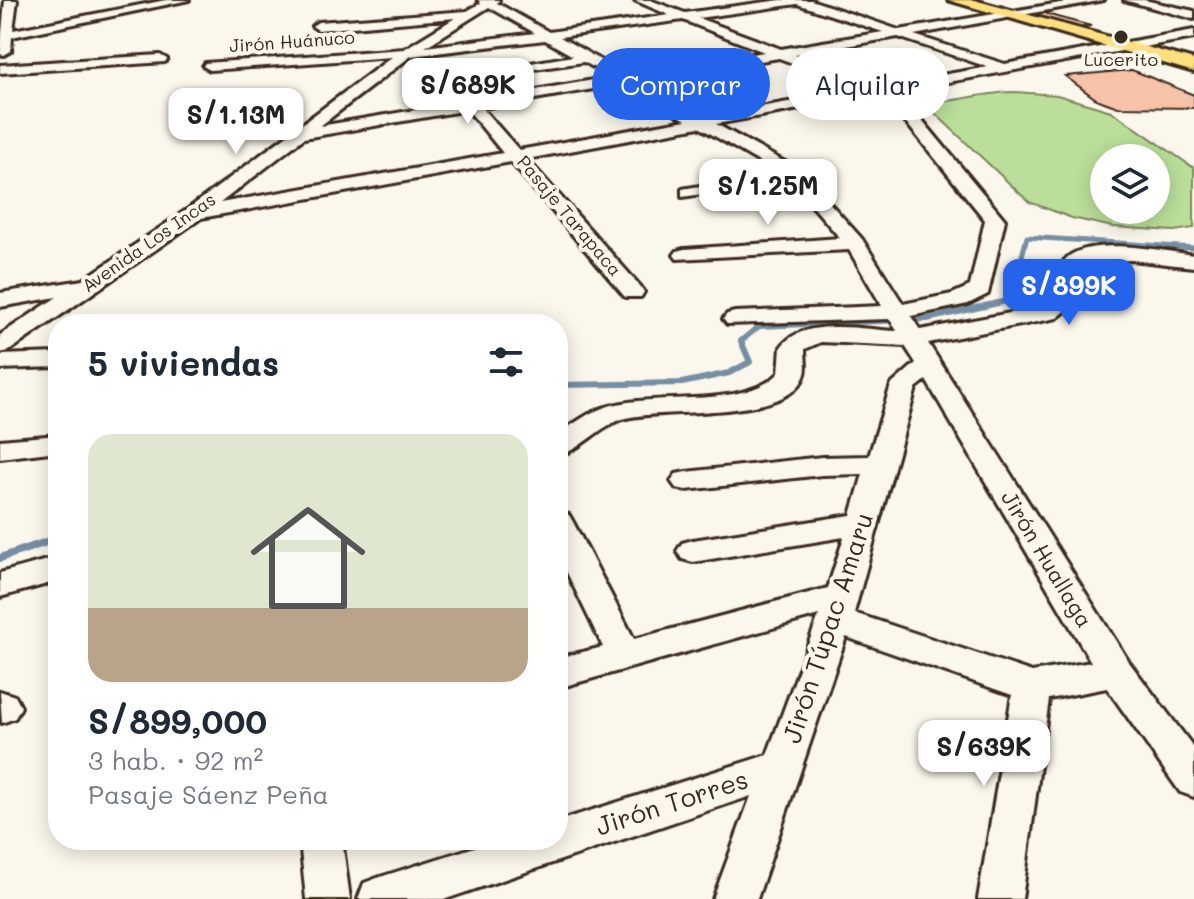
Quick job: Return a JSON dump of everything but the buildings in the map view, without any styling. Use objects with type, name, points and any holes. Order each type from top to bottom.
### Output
[{"type":"highway","points":[[956,0],[1194,64]]},
{"type":"highway","points":[[970,0],[1014,14]]},
{"type":"street","points":[[3,46],[11,0]]},
{"type":"street","points":[[484,0],[508,0]]},
{"type":"street","name":"Avenida Los Incas","points":[[0,346],[195,213],[408,52],[492,0]]},
{"type":"street","name":"Jirón Huallaga","points":[[492,0],[550,38],[590,57]]},
{"type":"street","points":[[640,0],[786,57]]},
{"type":"street","points":[[797,0],[1007,68]]},
{"type":"street","name":"Jirón Huánuco","points":[[210,66],[550,38],[805,0]]},
{"type":"street","points":[[770,55],[1098,0]]},
{"type":"street","points":[[1130,0],[1194,15]]},
{"type":"street","points":[[3,46],[176,1]]},
{"type":"street","points":[[326,14],[318,26],[471,13]]},
{"type":"street","points":[[66,31],[108,29]]},
{"type":"street","points":[[949,79],[1194,34]]},
{"type":"street","points":[[3,46],[20,52]]},
{"type":"street","points":[[518,69],[590,57]]},
{"type":"street","points":[[0,69],[160,59]]},
{"type":"street","points":[[486,73],[508,99]]},
{"type":"street","points":[[300,134],[592,85]]},
{"type":"street","name":"Pasaje Tarapaca","points":[[471,105],[520,157],[633,292]]},
{"type":"street","points":[[195,213],[395,186],[520,157],[786,109]]},
{"type":"street","name":"Jirón Huallaga","points":[[700,120],[795,175],[855,243],[1116,672],[1194,779]]},
{"type":"street","points":[[735,319],[909,332],[980,289],[995,220],[909,120]]},
{"type":"street","points":[[688,193],[795,175]]},
{"type":"street","points":[[684,255],[855,243]]},
{"type":"street","points":[[568,441],[618,412],[750,398],[774,392],[792,375],[793,347],[810,337],[909,332],[1049,313],[1062,305],[1072,265],[1084,256],[1112,253],[1194,261]]},
{"type":"street","points":[[0,300],[92,284]]},
{"type":"street","name":"Jirón Túpac Amaru","points":[[735,899],[838,609],[904,385],[909,332]]},
{"type":"street","points":[[0,362],[48,360]]},
{"type":"street","points":[[0,449],[48,444]]},
{"type":"street","points":[[686,481],[822,466],[880,465]]},
{"type":"street","points":[[693,551],[863,523]]},
{"type":"street","points":[[568,542],[625,655]]},
{"type":"street","points":[[0,585],[48,572]]},
{"type":"street","points":[[568,670],[838,609],[1032,687],[1116,672]]},
{"type":"street","points":[[1000,899],[1032,687]]},
{"type":"street","name":"Jirón Torres","points":[[568,838],[782,768]]},
{"type":"street","points":[[322,850],[328,899]]},
{"type":"street","name":"Jirón Torres","points":[[380,899],[530,850]]},
{"type":"green space","points":[[1003,92],[1057,95],[1111,111],[1159,144],[1090,144],[1090,222],[1029,202],[942,120],[949,120],[949,101]]},
{"type":"green space","points":[[1170,152],[1194,168],[1194,228],[1174,231],[1099,224],[1170,224]]},
{"type":"waterway","points":[[1020,298],[1029,279],[1022,256],[1027,237],[1194,248]]},
{"type":"waterway","points":[[568,385],[682,383],[729,373],[750,362],[741,341],[759,326],[927,319],[1020,298]]},
{"type":"waterway","points":[[1013,300],[1020,298]]},
{"type":"waterway","points":[[0,558],[48,541]]},
{"type":"place","name":"Lucerito","points":[[1121,37]]}]
